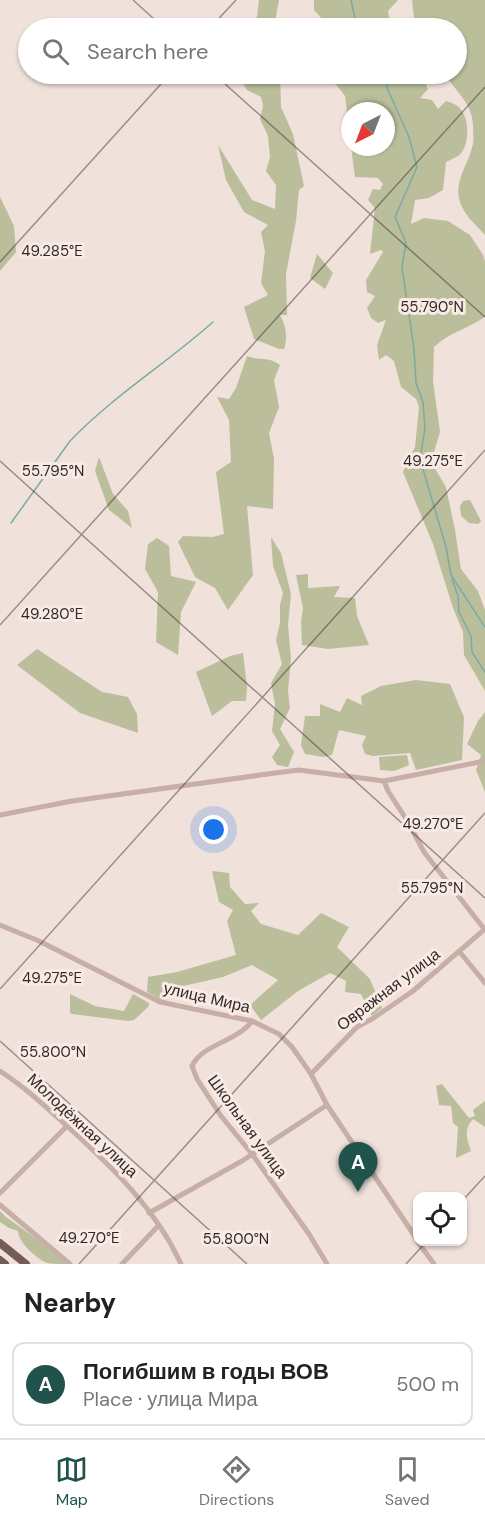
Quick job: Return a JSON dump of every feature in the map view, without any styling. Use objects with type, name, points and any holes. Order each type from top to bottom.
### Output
[{"type":"main road","points":[[0,1243],[26,1264]]},
{"type":"main road","points":[[0,1260],[5,1264]]},
{"type":"street","points":[[0,815],[72,801],[299,770],[384,781],[485,761]]},
{"type":"street","points":[[384,781],[424,852],[485,930]]},
{"type":"street","name":"улица Мира","points":[[0,925],[39,941],[153,999],[175,1006],[252,1021],[279,1034],[292,1047],[327,1105],[413,1234]]},
{"type":"street","name":"Овражная улица","points":[[310,1074],[357,1027],[413,991],[485,930]]},
{"type":"street","points":[[459,951],[485,983]]},
{"type":"street","name":"Школьная улица","points":[[252,1021],[241,1034],[203,1053],[192,1066],[197,1079],[221,1116],[252,1154],[309,1234],[327,1264]]},
{"type":"street","name":"Молодёжная улица","points":[[0,1071],[16,1081],[101,1156],[125,1181],[159,1225],[182,1264]]},
{"type":"street","points":[[149,1213],[252,1154],[327,1105]]},
{"type":"street","points":[[0,1193],[67,1126]]},
{"type":"street","points":[[0,1205],[70,1264]]},
{"type":"street","points":[[122,1264],[159,1225]]},
{"type":"street","name":"улица Мира","points":[[421,1246],[434,1264]]},
{"type":"green space","points":[[259,0],[279,0],[276,18],[257,17]]},
{"type":"green space","points":[[314,0],[398,0],[388,11],[389,18],[321,18],[314,10]]},
{"type":"green space","points":[[412,0],[485,0],[485,235],[464,211],[458,194],[460,180],[473,144],[470,111],[452,84],[467,84],[467,18],[414,18]]},
{"type":"green space","points":[[243,84],[280,84],[281,107],[293,134],[304,186],[299,190],[286,274],[287,315],[280,315],[286,331],[284,349],[254,339],[244,307],[268,295],[261,283],[265,251],[261,232],[268,225],[244,212],[226,180],[218,145],[252,200],[275,209],[276,185],[266,171],[270,157],[268,136],[260,119],[263,106],[261,97],[247,90]]},
{"type":"green space","points":[[336,84],[426,84],[428,89],[420,98],[432,100],[438,109],[446,101],[455,104],[461,109],[466,120],[467,137],[464,148],[459,155],[446,162],[443,190],[429,198],[415,200],[411,224],[424,218],[448,221],[470,235],[485,261],[485,317],[434,347],[433,381],[440,432],[431,462],[446,487],[461,569],[478,591],[485,610],[485,691],[464,655],[463,632],[433,544],[403,472],[415,447],[419,407],[416,399],[401,387],[394,361],[386,355],[379,360],[377,345],[386,320],[378,323],[371,318],[367,308],[375,296],[367,292],[366,280],[383,252],[381,250],[370,254],[375,208],[368,200],[373,189],[380,190],[383,184],[378,178],[355,177],[352,156],[395,156],[395,102],[346,102],[345,96]]},
{"type":"green space","points":[[0,197],[14,226],[16,252],[0,271]]},
{"type":"green space","points":[[317,254],[333,273],[325,289],[310,278]]},
{"type":"green space","points":[[247,356],[272,360],[280,365],[274,380],[279,407],[269,433],[274,459],[273,509],[247,506],[253,575],[228,610],[215,588],[195,577],[178,542],[183,536],[213,537],[224,534],[216,472],[231,462],[229,420],[217,397],[229,399],[236,388]]},
{"type":"green space","points":[[99,457],[113,494],[128,511],[132,528],[109,510],[95,471]]},
{"type":"green space","points":[[470,500],[481,521],[478,524],[469,523],[461,516],[460,506],[463,501]]},
{"type":"green space","points":[[271,537],[281,553],[291,594],[288,625],[291,658],[288,691],[290,708],[280,729],[294,752],[288,767],[277,765],[272,757],[280,745],[272,731],[275,704],[271,683],[282,664],[276,640],[283,593],[273,566]]},
{"type":"green space","points":[[157,538],[169,546],[171,576],[196,582],[181,612],[178,655],[156,642],[158,592],[145,569],[148,544]]},
{"type":"green space","points":[[308,574],[308,588],[340,586],[334,597],[355,598],[357,616],[369,645],[328,649],[302,645],[303,608],[296,575]]},
{"type":"green space","points":[[37,649],[102,692],[128,697],[137,714],[138,733],[80,713],[17,665]]},
{"type":"green space","points":[[243,653],[247,686],[246,701],[232,701],[212,716],[196,672],[230,656]]},
{"type":"green space","points":[[416,680],[450,684],[464,717],[462,760],[416,770],[410,753],[373,756],[365,754],[362,745],[366,736],[339,730],[332,755],[323,757],[305,754],[301,745],[305,716],[320,716],[320,704],[340,712],[347,698],[362,705],[361,696],[381,686]]},
{"type":"green space","points":[[485,712],[485,792],[476,770],[481,755],[467,744]]},
{"type":"green space","points":[[407,755],[409,765],[394,771],[380,770],[379,757]]},
{"type":"green space","points":[[212,871],[229,873],[230,887],[245,904],[259,903],[251,911],[261,924],[298,935],[321,913],[349,927],[337,947],[370,979],[382,1008],[372,1016],[361,994],[345,992],[346,981],[330,973],[298,991],[261,1020],[250,1005],[278,980],[252,965],[223,977],[170,989],[165,1002],[147,992],[148,977],[177,972],[236,955],[227,921],[233,910],[219,902]]},
{"type":"green space","points":[[70,994],[95,1006],[124,1011],[133,994],[149,1003],[149,1006],[134,1020],[128,1021],[72,1014],[70,1013]]},
{"type":"green space","points":[[442,1084],[469,1118],[475,1116],[473,1110],[485,1101],[485,1127],[473,1119],[467,1131],[471,1151],[456,1158],[458,1127],[453,1123],[451,1106],[439,1105],[436,1086]]},
{"type":"green space","points":[[0,1211],[67,1264],[47,1263],[38,1258],[21,1240],[18,1231],[0,1222]]},
{"type":"waterway","points":[[351,0],[355,18]]},
{"type":"waterway","points":[[387,84],[409,137],[417,167],[395,217],[406,243],[402,267],[414,349],[416,383],[423,402],[425,429],[420,459],[446,547],[451,575],[485,627]]},
{"type":"waterway","points":[[11,523],[70,441],[122,394],[213,322]]},
{"type":"waterway","points":[[452,579],[458,596],[459,612],[471,636],[472,652],[485,672]]},
{"type":"place","name":"Погибшим в годы ВОВ","points":[[358,1192]]}]
